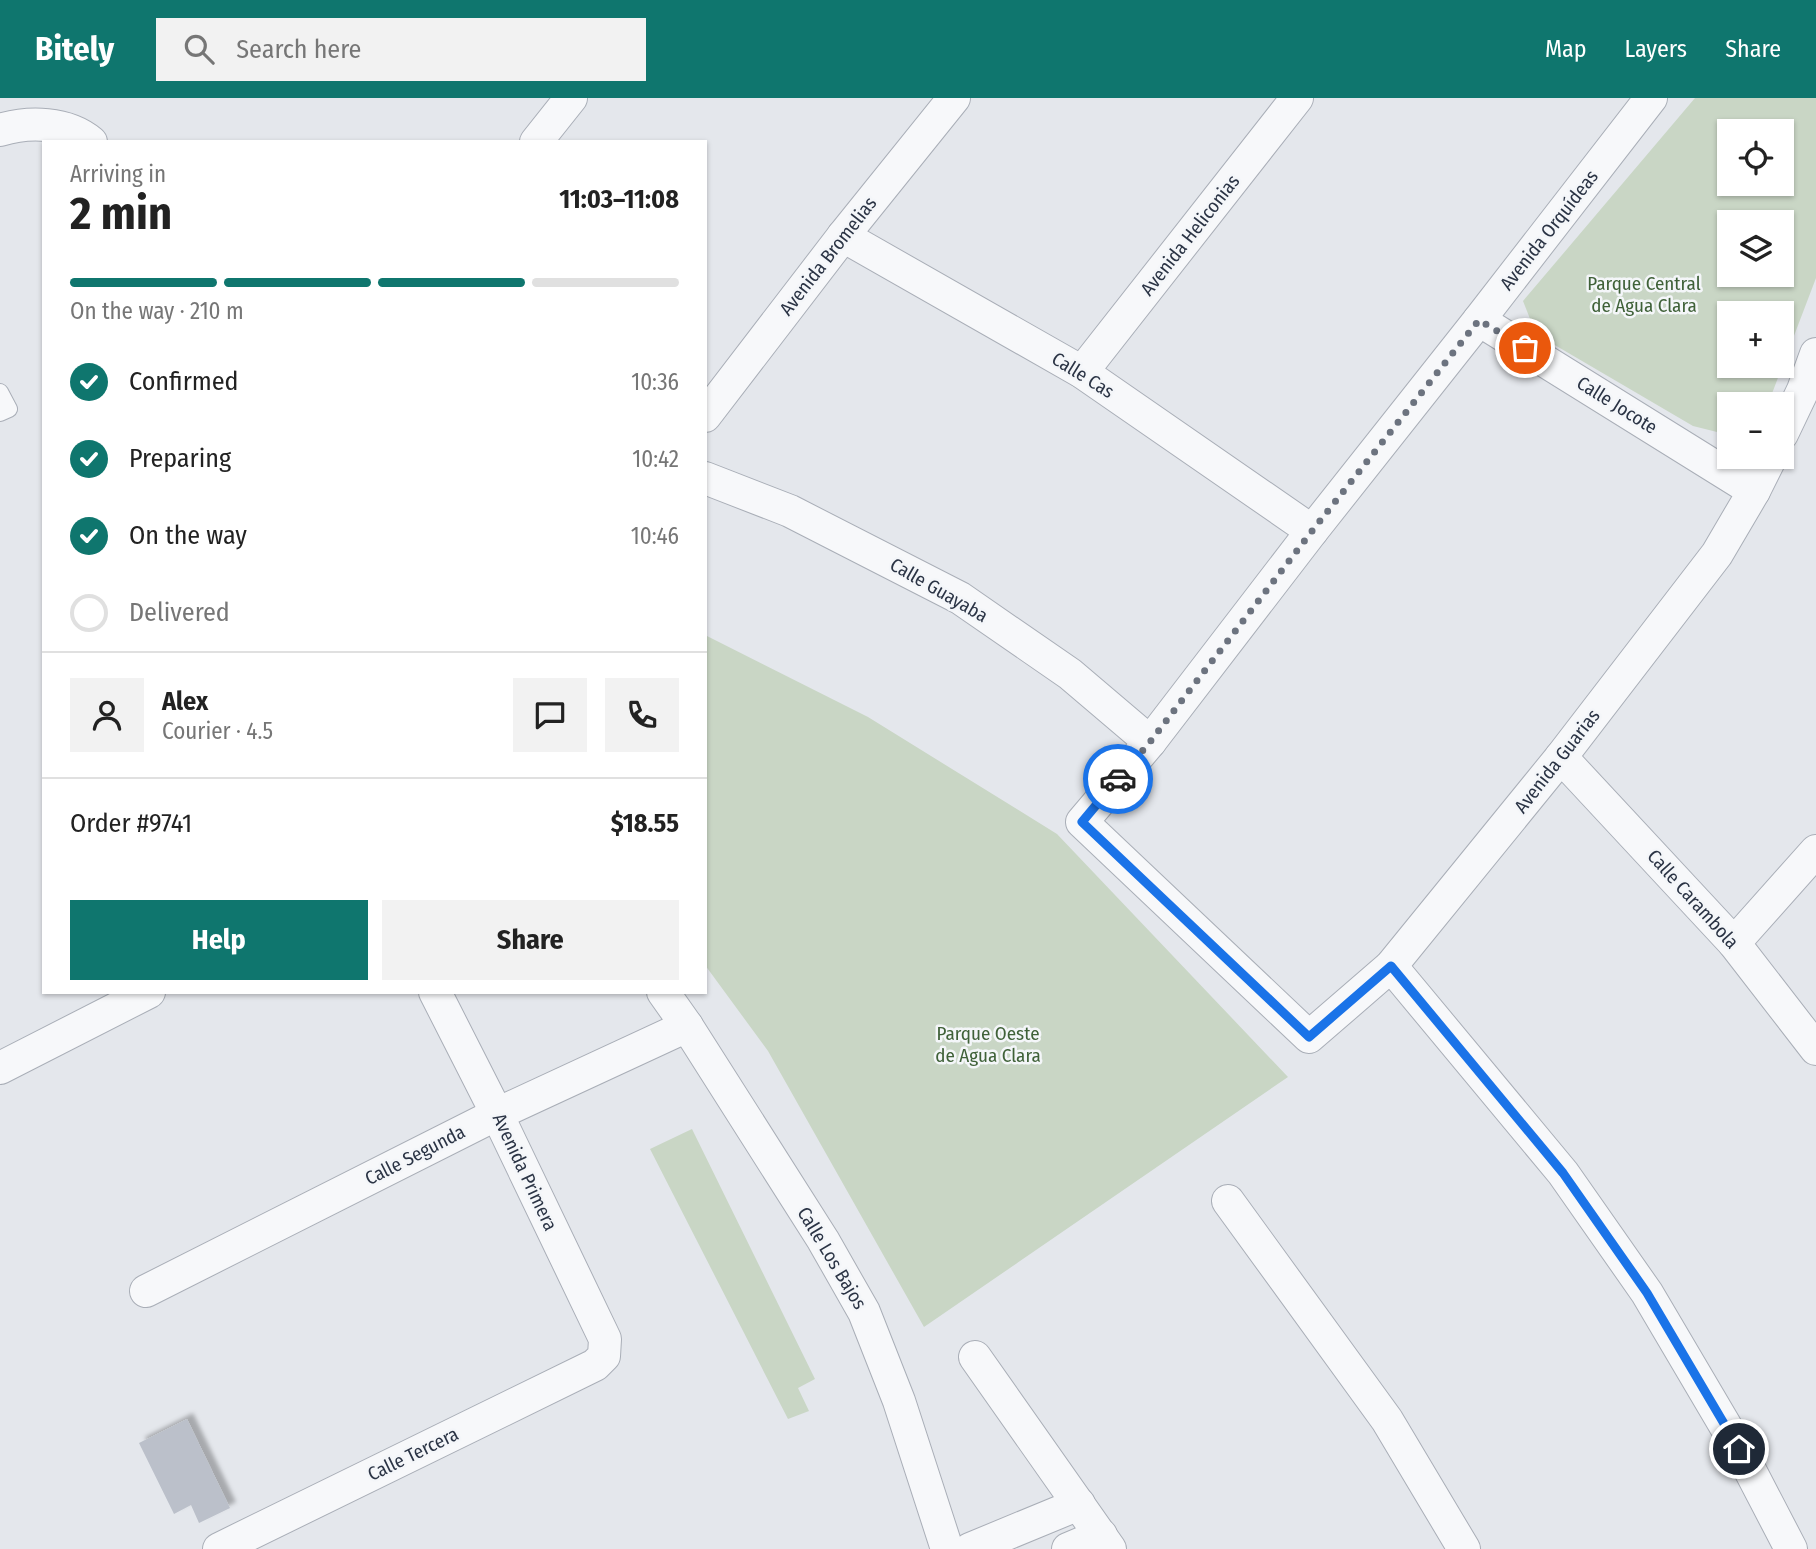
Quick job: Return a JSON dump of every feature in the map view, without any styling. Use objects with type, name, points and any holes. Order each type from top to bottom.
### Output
[{"type":"street","points":[[538,140],[571,98]]},
{"type":"street","name":"Avenida Bromelias","points":[[707,413],[843,236],[954,98]]},
{"type":"street","name":"Avenida Heliconias","points":[[1082,372],[1297,98]]},
{"type":"street","name":"Avenida Orquídeas","points":[[1309,1037],[1082,822],[1150,742],[1651,98]]},
{"type":"street","points":[[0,130],[29,125],[61,127],[83,135],[89,140]]},
{"type":"street","name":"Calle Cas","points":[[843,236],[1082,372],[1312,531]]},
{"type":"street","name":"Calle Jocote","points":[[1479,320],[1754,491]]},
{"type":"street","points":[[1794,408],[1816,354]]},
{"type":"street","name":"Avenida Guarias","points":[[1309,1037],[1391,966],[1561,757],[1717,554],[1765,469]]},
{"type":"street","name":"Calle Guayaba","points":[[707,479],[790,511],[960,598],[1070,674],[1150,742]]},
{"type":"street","name":"Calle Carambola","points":[[1561,757],[1734,943],[1816,1049]]},
{"type":"street","points":[[1734,943],[1816,851]]},
{"type":"street","points":[[1391,966],[1563,1173],[1640,1282],[1739,1449],[1791,1549]]},
{"type":"street","points":[[0,1068],[145,994]]},
{"type":"street","name":"Avenida Primera","points":[[436,994],[605,1339],[604,1356]]},
{"type":"street","name":"Calle Los Bajos","points":[[664,994],[823,1240],[864,1312],[899,1401],[947,1549]]},
{"type":"street","name":"Calle Segunda","points":[[146,1291],[497,1114],[687,1026]]},
{"type":"street","points":[[1228,1201],[1387,1420],[1459,1547]]},
{"type":"street","name":"Calle Tercera","points":[[219,1549],[596,1365],[604,1356]]},
{"type":"street","points":[[975,1357],[1105,1542],[1068,1549]]},
{"type":"street","points":[[970,1549],[1079,1504]]},
{"type":"lane","points":[[0,392],[9,409],[0,413]]},
{"type":"green space","name":"Parque Central de Agua Clara","points":[[1695,98],[1816,98],[1816,278],[1794,336],[1794,301],[1717,301],[1717,378],[1778,378],[1773,392],[1717,392],[1717,432],[1693,426],[1536,334],[1523,301]]},
{"type":"green space","name":"Parque Oeste de Agua Clara","points":[[707,636],[868,717],[1057,834],[1288,1077],[924,1327],[768,1051],[707,968]]},
{"type":"green space","points":[[692,1129],[815,1379],[798,1388],[809,1411],[788,1419],[650,1149]]},
{"type":"building","points":[[187,1419],[230,1508],[199,1523],[191,1505],[174,1514],[139,1443]]},
{"type":"way so far","points":[[1118,779],[1150,742],[1479,320],[1525,348]]},
{"type":"route","points":[[1118,779],[1082,822],[1309,1037],[1391,966],[1563,1173],[1647,1293],[1739,1449]]}]
